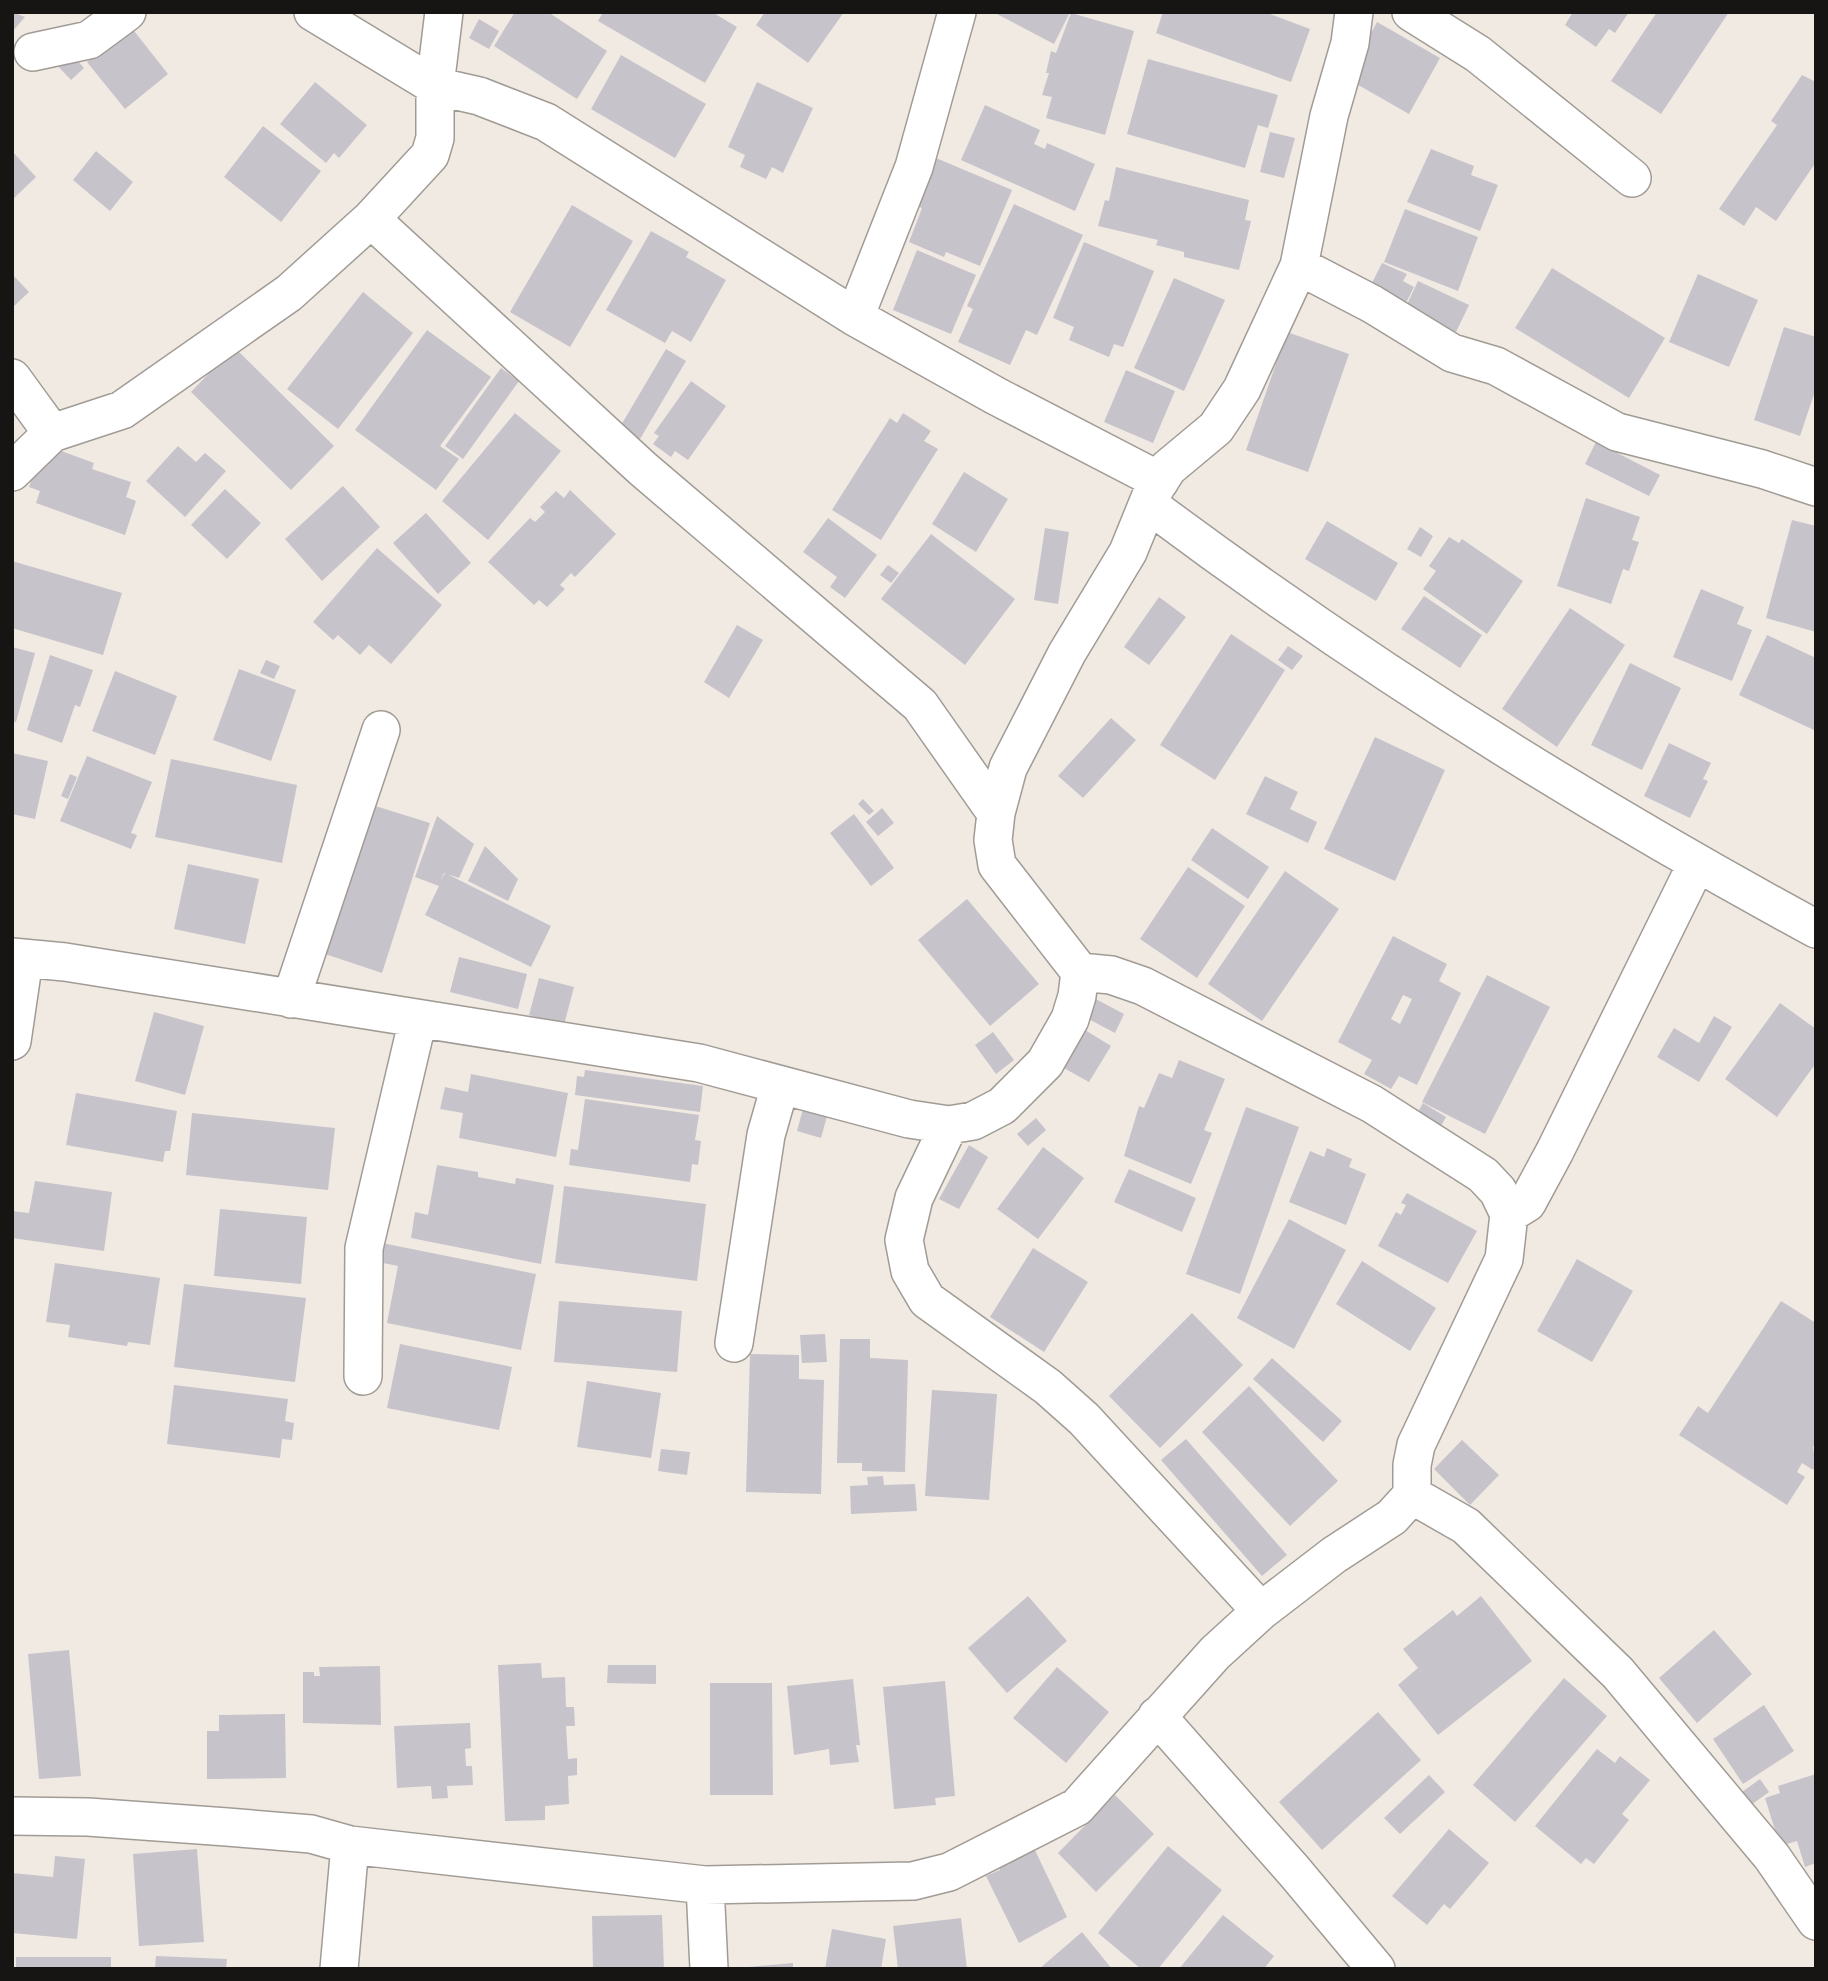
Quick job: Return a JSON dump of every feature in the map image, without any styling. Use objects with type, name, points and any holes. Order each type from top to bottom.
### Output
[{"type":"street","points":[[33,52],[89,40],[127,12]]},
{"type":"street","points":[[313,12],[435,86],[480,96],[547,122],[855,317],[996,396],[1154,492],[1227,563],[1413,689],[1697,863],[1816,929]]},
{"type":"street","points":[[12,472],[52,433],[122,410],[289,293],[370,219],[430,155],[435,138],[435,86],[444,12]]},
{"type":"street","points":[[855,317],[914,167],[957,12]]},
{"type":"street","points":[[12,1041],[18,958],[65,962],[699,1063],[909,1119],[949,1125],[973,1121],[1002,1106],[1045,1063],[1070,1019],[1080,972],[998,865],[993,840],[996,813],[1008,768],[1068,653],[1128,552],[1154,492],[1168,468],[1216,428],[1242,389],[1299,266],[1329,116],[1350,43],[1354,12]]},
{"type":"street","points":[[1411,12],[1478,54],[1632,178]]},
{"type":"street","points":[[370,219],[643,468],[920,705],[996,813]]},
{"type":"street","points":[[1299,266],[1371,304],[1452,353],[1496,366],[1617,432],[1762,469],[1816,487]]},
{"type":"street","points":[[12,378],[52,433]]},
{"type":"street","points":[[291,999],[381,730]]},
{"type":"street","points":[[1509,1214],[1527,1203],[1555,1152],[1697,863]]},
{"type":"street","points":[[12,1816],[88,1817],[311,1834],[350,1845],[705,1885],[914,1881],[949,1872],[1077,1807],[1215,1653],[1261,1611],[1335,1555],[1392,1517],[1412,1495],[1412,1465],[1416,1445],[1504,1259],[1509,1214],[1498,1191],[1483,1175],[1372,1104],[1143,986],[1111,975],[1080,972]]},
{"type":"street","points":[[363,1377],[363,1248],[418,1019]]},
{"type":"street","points":[[734,1343],[766,1135],[780,1086]]},
{"type":"street","points":[[949,1125],[914,1198],[904,1240],[910,1271],[927,1300],[1048,1387],[1084,1419],[1261,1611]]},
{"type":"street","points":[[1412,1495],[1466,1526],[1618,1673],[1773,1857],[1816,1921]]},
{"type":"street","points":[[1157,1716],[1294,1871],[1376,1969]]},
{"type":"street","points":[[339,1969],[350,1845]]},
{"type":"street","points":[[705,1885],[709,1969]]},
{"type":"building","points":[[12,12],[25,17],[12,32]]},
{"type":"building","points":[[515,12],[548,12],[607,51],[577,99],[494,46]]},
{"type":"building","points":[[603,12],[712,12],[737,27],[705,83],[598,21]]},
{"type":"building","points":[[765,12],[844,12],[808,63],[756,25]]},
{"type":"building","points":[[993,12],[1070,12],[1054,44]]},
{"type":"building","points":[[1163,12],[1265,12],[1310,29],[1291,82],[1156,33]]},
{"type":"building","points":[[1573,12],[1629,12],[1615,33],[1609,29],[1596,47],[1565,25]]},
{"type":"building","points":[[1657,12],[1729,12],[1661,114],[1611,81]]},
{"type":"building","points":[[1071,13],[1134,31],[1105,135],[1046,118],[1052,97],[1042,95],[1049,73],[1046,73],[1051,51],[1056,53]]},
{"type":"building","points":[[479,19],[499,31],[489,49],[469,38]]},
{"type":"building","points":[[1377,22],[1440,58],[1409,114],[1346,78]]},
{"type":"building","points":[[131,27],[168,74],[125,109],[87,62]]},
{"type":"building","points":[[67,49],[84,68],[71,80],[54,62]]},
{"type":"building","points":[[621,55],[706,104],[675,158],[591,109]]},
{"type":"building","points":[[1148,59],[1278,95],[1268,128],[1258,125],[1245,168],[1127,134]]},
{"type":"building","points":[[1802,75],[1816,82],[1816,162],[1776,221],[1756,207],[1744,226],[1719,209],[1777,125],[1771,121]]},
{"type":"building","points":[[315,82],[367,125],[339,158],[334,153],[326,163],[280,124]]},
{"type":"building","points":[[757,82],[813,108],[783,173],[772,167],[766,179],[740,167],[745,155],[728,147]]},
{"type":"building","points":[[985,105],[1040,130],[1034,144],[1045,149],[1047,143],[1095,164],[1075,211],[961,160]]},
{"type":"building","points":[[263,126],[321,171],[281,222],[224,177]]},
{"type":"building","points":[[1270,132],[1295,138],[1284,178],[1260,172]]},
{"type":"building","points":[[1431,149],[1474,166],[1471,175],[1498,185],[1480,231],[1407,202]]},
{"type":"building","points":[[12,151],[36,177],[12,200]]},
{"type":"building","points":[[96,151],[133,182],[110,211],[73,180]]},
{"type":"building","points":[[936,158],[1012,190],[980,266],[946,252],[944,257],[909,242],[922,208],[917,206]]},
{"type":"building","points":[[1116,167],[1249,200],[1245,220],[1251,221],[1239,270],[1184,257],[1184,252],[1156,245],[1158,240],[1098,226],[1105,200],[1109,201]]},
{"type":"building","points":[[1014,204],[1083,235],[1037,335],[1026,330],[1010,365],[958,342],[973,309],[967,306]]},
{"type":"building","points":[[572,205],[633,241],[570,347],[510,312]]},
{"type":"building","points":[[1405,209],[1478,237],[1458,291],[1384,262]]},
{"type":"building","points":[[651,231],[689,252],[686,257],[726,280],[691,342],[672,331],[665,343],[606,310]]},
{"type":"building","points":[[1084,242],[1154,271],[1123,347],[1114,344],[1109,357],[1069,340],[1074,327],[1053,318]]},
{"type":"building","points":[[917,250],[976,275],[951,334],[893,310]]},
{"type":"building","points":[[1382,263],[1407,274],[1403,281],[1414,287],[1405,305],[1370,287]]},
{"type":"building","points":[[1552,268],[1665,338],[1629,398],[1515,328]]},
{"type":"building","points":[[12,274],[29,292],[12,308]]},
{"type":"building","points":[[1698,274],[1758,300],[1729,367],[1669,342]]},
{"type":"building","points":[[1174,278],[1225,300],[1184,391],[1134,368]]},
{"type":"building","points":[[1418,281],[1469,305],[1456,332],[1433,320],[1402,315]]},
{"type":"building","points":[[363,292],[413,333],[338,429],[287,389]]},
{"type":"building","points":[[1784,327],[1816,337],[1816,388],[1800,436],[1754,420]]},
{"type":"building","points":[[427,330],[491,377],[440,446],[459,459],[436,490],[355,430]]},
{"type":"building","points":[[1287,332],[1349,354],[1308,472],[1246,450]]},
{"type":"building","points":[[234,347],[334,446],[291,490],[191,392]]},
{"type":"building","points":[[666,349],[686,361],[640,439],[620,427]]},
{"type":"building","points":[[501,368],[519,381],[463,459],[445,446]]},
{"type":"building","points":[[1126,370],[1175,391],[1153,443],[1104,422]]},
{"type":"building","points":[[691,381],[726,406],[688,460],[675,451],[671,457],[653,444],[659,436],[654,433]]},
{"type":"building","points":[[515,413],[561,451],[488,540],[442,501]]},
{"type":"building","points":[[903,413],[931,431],[924,441],[938,449],[881,540],[832,510],[890,418],[897,423]]},
{"type":"building","points":[[1596,442],[1660,475],[1649,496],[1585,464]]},
{"type":"building","points":[[45,445],[94,463],[92,469],[131,482],[126,497],[136,501],[125,535],[36,503],[40,491],[29,487]]},
{"type":"building","points":[[178,446],[196,462],[205,453],[226,471],[185,517],[146,481]]},
{"type":"building","points":[[964,472],[1008,499],[976,552],[932,524]]},
{"type":"building","points":[[343,486],[380,527],[322,581],[285,539]]},
{"type":"building","points":[[225,489],[261,523],[227,559],[191,525]]},
{"type":"building","points":[[570,490],[616,534],[575,577],[571,573],[560,585],[565,589],[547,607],[539,600],[534,605],[488,562],[530,518],[535,522],[545,512],[540,507],[556,491],[564,498]]},
{"type":"building","points":[[1586,498],[1640,517],[1632,540],[1639,542],[1629,571],[1623,569],[1611,604],[1557,586]]},
{"type":"building","points":[[426,513],[471,563],[438,594],[393,543]]},
{"type":"building","points":[[828,518],[877,555],[845,598],[830,587],[837,577],[803,552]]},
{"type":"building","points":[[1792,520],[1816,526],[1816,632],[1766,618]]},
{"type":"building","points":[[1327,521],[1398,563],[1376,601],[1305,559]]},
{"type":"building","points":[[1420,527],[1433,536],[1421,557],[1407,549]]},
{"type":"building","points":[[1045,528],[1069,532],[1058,604],[1034,600]]},
{"type":"building","points":[[931,534],[1015,599],[965,665],[881,599]]},
{"type":"building","points":[[1449,537],[1459,543],[1462,539],[1523,581],[1487,634],[1423,589],[1436,571],[1429,566]]},
{"type":"building","points":[[377,548],[442,605],[391,664],[369,645],[360,655],[338,635],[333,640],[313,622]]},
{"type":"building","points":[[12,561],[122,593],[103,655],[12,628]]},
{"type":"building","points":[[888,565],[899,573],[891,583],[880,575]]},
{"type":"building","points":[[1701,589],[1744,607],[1737,624],[1752,630],[1732,681],[1673,657]]},
{"type":"building","points":[[1424,596],[1482,635],[1460,668],[1401,629]]},
{"type":"building","points":[[1159,597],[1186,617],[1149,665],[1124,647]]},
{"type":"building","points":[[1570,608],[1625,645],[1557,747],[1502,709]]},
{"type":"building","points":[[737,625],[763,640],[729,698],[704,682]]},
{"type":"building","points":[[1231,634],[1285,670],[1215,780],[1160,745]]},
{"type":"building","points":[[1767,635],[1816,658],[1816,731],[1739,695]]},
{"type":"building","points":[[1288,646],[1303,656],[1292,670],[1278,660]]},
{"type":"building","points":[[12,647],[35,653],[16,722],[12,721]]},
{"type":"building","points":[[50,655],[93,670],[80,707],[75,705],[62,743],[27,730]]},
{"type":"building","points":[[266,660],[280,666],[274,679],[260,673]]},
{"type":"building","points":[[1630,663],[1681,688],[1642,770],[1591,745]]},
{"type":"building","points":[[239,669],[296,690],[271,761],[213,740]]},
{"type":"building","points":[[115,671],[177,696],[155,755],[92,731]]},
{"type":"building","points":[[1111,718],[1136,740],[1083,798],[1058,776]]},
{"type":"building","points":[[1375,737],[1445,770],[1395,881],[1324,849]]},
{"type":"building","points":[[1669,743],[1711,763],[1703,779],[1708,781],[1690,818],[1644,796]]},
{"type":"building","points":[[12,753],[48,761],[35,819],[12,814]]},
{"type":"building","points":[[87,756],[152,782],[131,833],[137,835],[131,849],[60,821]]},
{"type":"building","points":[[171,759],[297,785],[282,863],[155,837]]},
{"type":"building","points":[[70,774],[77,777],[68,799],[61,796]]},
{"type":"building","points":[[1265,776],[1298,792],[1290,809],[1317,822],[1308,843],[1246,814]]},
{"type":"building","points":[[863,799],[874,811],[869,815],[858,804]]},
{"type":"building","points":[[369,804],[430,823],[382,973],[322,953]]},
{"type":"building","points":[[882,808],[894,823],[878,836],[866,822]]},
{"type":"building","points":[[854,814],[894,868],[871,886],[830,833]]},
{"type":"building","points":[[437,816],[474,844],[459,878],[447,874],[551,926],[531,967],[425,915],[439,886],[415,877]]},
{"type":"building","points":[[1212,828],[1269,867],[1248,899],[1191,860]]},
{"type":"building","points":[[485,846],[518,879],[508,901],[468,881]]},
{"type":"building","points":[[188,864],[259,879],[245,944],[174,929]]},
{"type":"building","points":[[1188,867],[1245,906],[1197,978],[1140,939]]},
{"type":"building","points":[[1285,871],[1339,909],[1262,1021],[1208,984]]},
{"type":"building","points":[[967,899],[1039,984],[990,1026],[918,940]]},
{"type":"building","points":[[1393,936],[1447,964],[1439,981],[1461,993],[1417,1085],[1399,1076],[1391,1089],[1364,1074],[1372,1060],[1338,1042]],"holes":[[[1403,995],[1412,999],[1400,1024],[1391,1019]]]},
{"type":"building","points":[[459,957],[527,974],[518,1009],[450,992]]},
{"type":"building","points":[[1487,975],[1550,1007],[1485,1134],[1422,1102]]},
{"type":"building","points":[[539,978],[574,987],[564,1025],[529,1015]]},
{"type":"building","points":[[1090,996],[1124,1014],[1115,1033],[1081,1015]]},
{"type":"building","points":[[1780,1003],[1816,1029],[1816,1063],[1777,1117],[1725,1079]]},
{"type":"building","points":[[154,1012],[204,1026],[185,1095],[135,1081]]},
{"type":"building","points":[[1714,1016],[1732,1027],[1699,1082],[1657,1057],[1674,1028],[1699,1043]]},
{"type":"building","points":[[1085,1030],[1111,1046],[1089,1082],[1062,1067]]},
{"type":"building","points":[[993,1032],[1014,1060],[996,1074],[975,1045]]},
{"type":"building","points":[[1179,1060],[1225,1079],[1204,1130],[1212,1133],[1191,1184],[1124,1156],[1139,1106],[1144,1108],[1159,1073],[1172,1078]]},
{"type":"building","points":[[585,1070],[703,1086],[700,1112],[575,1095],[577,1076],[584,1077]]},
{"type":"building","points":[[471,1074],[568,1093],[556,1157],[459,1138],[463,1113],[440,1109],[445,1087],[468,1092]]},
{"type":"building","points":[[76,1093],[177,1111],[170,1151],[165,1151],[163,1162],[66,1145]]},
{"type":"building","points":[[585,1099],[699,1115],[695,1140],[701,1141],[698,1165],[692,1164],[690,1182],[569,1165],[571,1149],[578,1150]]},
{"type":"building","points":[[1423,1103],[1446,1117],[1437,1133],[1414,1119]]},
{"type":"building","points":[[1246,1107],[1299,1127],[1240,1294],[1186,1274]]},
{"type":"building","points":[[803,1109],[827,1116],[821,1138],[797,1131]]},
{"type":"building","points":[[192,1113],[335,1128],[328,1190],[186,1175]]},
{"type":"building","points":[[1036,1118],[1046,1130],[1028,1146],[1017,1134]]},
{"type":"building","points":[[969,1145],[988,1157],[959,1209],[939,1199]]},
{"type":"building","points":[[1043,1147],[1084,1178],[1038,1239],[997,1209]]},
{"type":"building","points":[[1327,1148],[1352,1159],[1349,1167],[1366,1174],[1346,1225],[1289,1202],[1310,1151],[1324,1157]]},
{"type":"building","points":[[437,1165],[478,1172],[478,1177],[515,1184],[516,1178],[554,1185],[541,1264],[411,1238],[415,1212],[428,1215]]},
{"type":"building","points":[[1129,1169],[1196,1198],[1182,1232],[1114,1202]]},
{"type":"building","points":[[35,1181],[112,1192],[104,1251],[12,1238],[12,1211],[29,1213]]},
{"type":"building","points":[[564,1186],[706,1204],[697,1281],[555,1263]]},
{"type":"building","points":[[1407,1193],[1477,1231],[1448,1283],[1378,1246],[1396,1212],[1401,1215],[1406,1205],[1401,1203]]},
{"type":"building","points":[[220,1209],[307,1217],[301,1284],[214,1276]]},
{"type":"building","points":[[1289,1219],[1346,1250],[1294,1349],[1237,1318]]},
{"type":"building","points":[[382,1243],[536,1274],[521,1350],[387,1323],[398,1266],[378,1262]]},
{"type":"building","points":[[1033,1248],[1088,1282],[1044,1352],[990,1317]]},
{"type":"building","points":[[1577,1259],[1633,1291],[1592,1362],[1537,1331]]},
{"type":"building","points":[[1362,1261],[1436,1308],[1410,1351],[1336,1304]]},
{"type":"building","points":[[55,1263],[160,1278],[150,1345],[128,1342],[127,1346],[68,1337],[70,1325],[46,1322]]},
{"type":"building","points":[[184,1284],[306,1298],[295,1382],[174,1367]]},
{"type":"building","points":[[559,1301],[682,1311],[677,1372],[554,1362]]},
{"type":"building","points":[[1781,1301],[1816,1323],[1816,1443],[1813,1447],[1816,1465],[1813,1470],[1802,1463],[1797,1472],[1805,1477],[1787,1505],[1679,1435],[1698,1406],[1708,1413]]},
{"type":"building","points":[[1192,1313],[1243,1365],[1160,1448],[1109,1396]]},
{"type":"building","points":[[825,1334],[827,1362],[802,1363],[800,1335]]},
{"type":"building","points":[[840,1339],[870,1339],[870,1358],[908,1360],[905,1472],[862,1471],[862,1463],[837,1463]]},
{"type":"building","points":[[400,1344],[512,1367],[499,1430],[387,1408]]},
{"type":"building","points":[[750,1354],[799,1355],[799,1379],[824,1380],[821,1494],[746,1492]]},
{"type":"building","points":[[1272,1358],[1342,1421],[1323,1442],[1253,1379]]},
{"type":"building","points":[[587,1381],[661,1393],[651,1458],[577,1447]]},
{"type":"building","points":[[174,1385],[288,1399],[285,1421],[294,1423],[292,1440],[282,1439],[280,1458],[167,1444]]},
{"type":"building","points":[[1249,1386],[1338,1481],[1290,1526],[1202,1432]]},
{"type":"building","points":[[932,1390],[997,1394],[989,1500],[925,1496]]},
{"type":"building","points":[[1186,1439],[1287,1555],[1262,1576],[1161,1460]]},
{"type":"building","points":[[1462,1440],[1499,1475],[1470,1505],[1434,1469]]},
{"type":"building","points":[[661,1449],[690,1452],[687,1475],[658,1471]]},
{"type":"building","points":[[883,1476],[884,1485],[915,1484],[917,1511],[851,1514],[850,1486],[868,1485],[867,1477]]},
{"type":"building","points":[[1028,1596],[1067,1641],[1007,1693],[968,1648]]},
{"type":"building","points":[[1481,1596],[1532,1661],[1438,1735],[1398,1685],[1418,1668],[1403,1649],[1453,1610],[1457,1616]]},
{"type":"building","points":[[1714,1630],[1752,1674],[1697,1723],[1659,1678]]},
{"type":"building","points":[[69,1650],[81,1776],[39,1779],[28,1654]]},
{"type":"building","points":[[541,1663],[542,1678],[565,1677],[566,1707],[574,1707],[575,1726],[566,1726],[568,1759],[577,1758],[577,1775],[568,1776],[569,1804],[545,1806],[545,1820],[505,1821],[498,1665]]},
{"type":"building","points":[[608,1665],[656,1665],[656,1684],[607,1683]]},
{"type":"building","points":[[380,1666],[381,1725],[303,1723],[303,1672],[314,1672],[314,1676],[320,1676],[319,1667]]},
{"type":"building","points":[[1057,1667],[1109,1712],[1066,1763],[1013,1718]]},
{"type":"building","points":[[1564,1678],[1607,1716],[1515,1822],[1473,1785]]},
{"type":"building","points":[[853,1679],[860,1745],[856,1745],[859,1762],[830,1765],[829,1749],[794,1755],[787,1686]]},
{"type":"building","points":[[945,1681],[955,1796],[935,1798],[936,1805],[894,1809],[883,1687]]},
{"type":"building","points":[[710,1683],[772,1683],[773,1795],[710,1795]]},
{"type":"building","points":[[1764,1705],[1794,1751],[1743,1784],[1713,1739]]},
{"type":"building","points":[[1378,1712],[1421,1760],[1322,1850],[1279,1802]]},
{"type":"building","points":[[285,1714],[286,1778],[207,1779],[207,1731],[219,1731],[219,1715]]},
{"type":"building","points":[[470,1723],[471,1748],[465,1749],[466,1766],[472,1766],[473,1785],[447,1786],[448,1798],[432,1799],[431,1786],[397,1788],[394,1726]]},
{"type":"building","points":[[1597,1749],[1615,1763],[1620,1756],[1650,1780],[1622,1814],[1629,1820],[1594,1864],[1586,1858],[1581,1864],[1535,1826]]},
{"type":"building","points":[[1816,1774],[1816,1863],[1805,1867],[1797,1841],[1780,1846],[1765,1798],[1780,1793],[1778,1786]]},
{"type":"building","points":[[1429,1775],[1445,1792],[1400,1834],[1384,1818]]},
{"type":"building","points":[[1760,1779],[1769,1792],[1751,1805],[1742,1792]]},
{"type":"building","points":[[1115,1795],[1154,1834],[1096,1892],[1058,1853]]},
{"type":"building","points":[[1449,1829],[1489,1863],[1450,1909],[1444,1904],[1427,1925],[1392,1896]]},
{"type":"building","points":[[1031,1842],[1067,1917],[1019,1943],[986,1876],[1000,1870],[995,1860]]},
{"type":"building","points":[[1168,1846],[1222,1890],[1158,1969],[1141,1969],[1098,1933]]},
{"type":"building","points":[[197,1849],[204,1942],[139,1946],[133,1854]]},
{"type":"building","points":[[55,1856],[85,1859],[77,1939],[12,1933],[12,1873],[53,1877]]},
{"type":"building","points":[[662,1915],[664,1969],[593,1969],[592,1916]]},
{"type":"building","points":[[1223,1915],[1274,1956],[1264,1969],[1179,1969]]},
{"type":"building","points":[[961,1918],[967,1969],[898,1969],[893,1926]]},
{"type":"building","points":[[832,1929],[886,1939],[881,1969],[825,1969]]},
{"type":"building","points":[[1082,1932],[1112,1969],[1039,1969]]},
{"type":"building","points":[[156,1956],[227,1959],[226,1969],[155,1969]]},
{"type":"building","points":[[16,1957],[111,1957],[111,1969],[16,1969]]},
{"type":"building","points":[[793,1963],[793,1969],[748,1969],[748,1967]]}]
